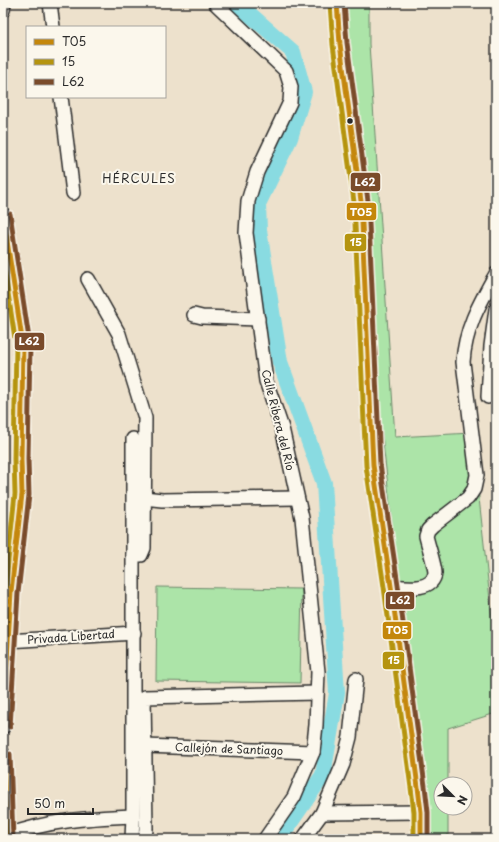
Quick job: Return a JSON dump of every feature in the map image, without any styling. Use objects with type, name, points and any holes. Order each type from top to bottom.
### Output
[{"type":"street","points":[[3,10],[4,3]]},
{"type":"street","points":[[50,3],[53,26]]},
{"type":"street","name":"Calle Ribera del Río","points":[[215,3],[286,72],[291,87],[290,102],[257,172],[248,201],[246,233],[266,381],[282,428],[302,518],[318,672],[316,725],[313,752],[294,796],[265,839]]},
{"type":"street","points":[[337,3],[340,44],[360,201],[373,465],[391,586],[421,812],[421,839]]},
{"type":"street","points":[[61,98],[73,193]]},
{"type":"street","points":[[3,215],[23,345],[21,459],[22,494],[11,592],[3,727]]},
{"type":"street","points":[[391,586],[425,586],[432,580],[435,573],[426,536],[428,530],[433,524],[468,498],[474,489],[477,475],[463,362],[464,349],[474,316],[496,274]]},
{"type":"street","points":[[88,279],[119,334],[145,418],[144,548],[141,555],[133,555]]},
{"type":"street","points":[[488,397],[491,346],[496,309]]},
{"type":"street","points":[[194,315],[207,318],[258,319]]},
{"type":"street","points":[[132,839],[134,633],[133,439]]},
{"type":"street","points":[[144,498],[162,500],[297,498]]},
{"type":"street","name":"Privada Libertad","points":[[8,641],[134,633]]},
{"type":"street","points":[[302,839],[322,813],[344,764],[350,737],[356,679]]},
{"type":"street","points":[[145,839],[144,697],[317,693]]},
{"type":"street","name":"Callejón de Santiago","points":[[145,746],[313,752]]},
{"type":"street","points":[[3,754],[5,838],[26,828],[78,819],[133,816]]},
{"type":"street","points":[[322,813],[421,812]]},
{"type":"street","points":[[26,828],[36,839]]},
{"type":"green space","points":[[344,3],[369,3],[369,44],[395,437],[472,433],[496,655],[496,713],[448,728],[448,776],[433,776],[433,816],[448,816],[448,839],[428,839],[420,740],[401,601],[382,434],[369,286],[364,170]]},
{"type":"green space","points":[[157,587],[302,589],[300,683],[156,681]]},
{"type":"waterway","points":[[237,3],[293,52],[304,92],[290,138],[258,204],[259,230],[280,362],[324,483],[337,693],[323,775],[279,839]]},
{"type":"transit line","name":"T05","points":[[337,3],[340,44],[361,201],[373,465],[418,787],[421,812],[421,839]]},
{"type":"transit line","name":"L62","points":[[344,3],[347,43],[368,201],[380,464],[425,786],[428,812],[428,839]]},
{"type":"transit line","name":"15","points":[[330,4],[333,45],[354,202],[366,466],[411,788],[414,812],[414,839]]},
{"type":"transit line","name":"L62","points":[[10,214],[30,345],[28,459],[29,495],[18,593],[10,727]]},
{"type":"transit line","name":"T05","points":[[3,215],[23,345],[21,459],[22,494],[11,592],[3,727]]},
{"type":"transit line","name":"15","points":[[3,261],[16,345],[14,459],[15,494],[3,609]]},
{"type":"transit line","name":"T05","points":[[3,754],[6,839]]},
{"type":"transit line","name":"L62","points":[[10,754],[13,839]]},
{"type":"district","name":"HÉRCULES","points":[[139,179]]}]
